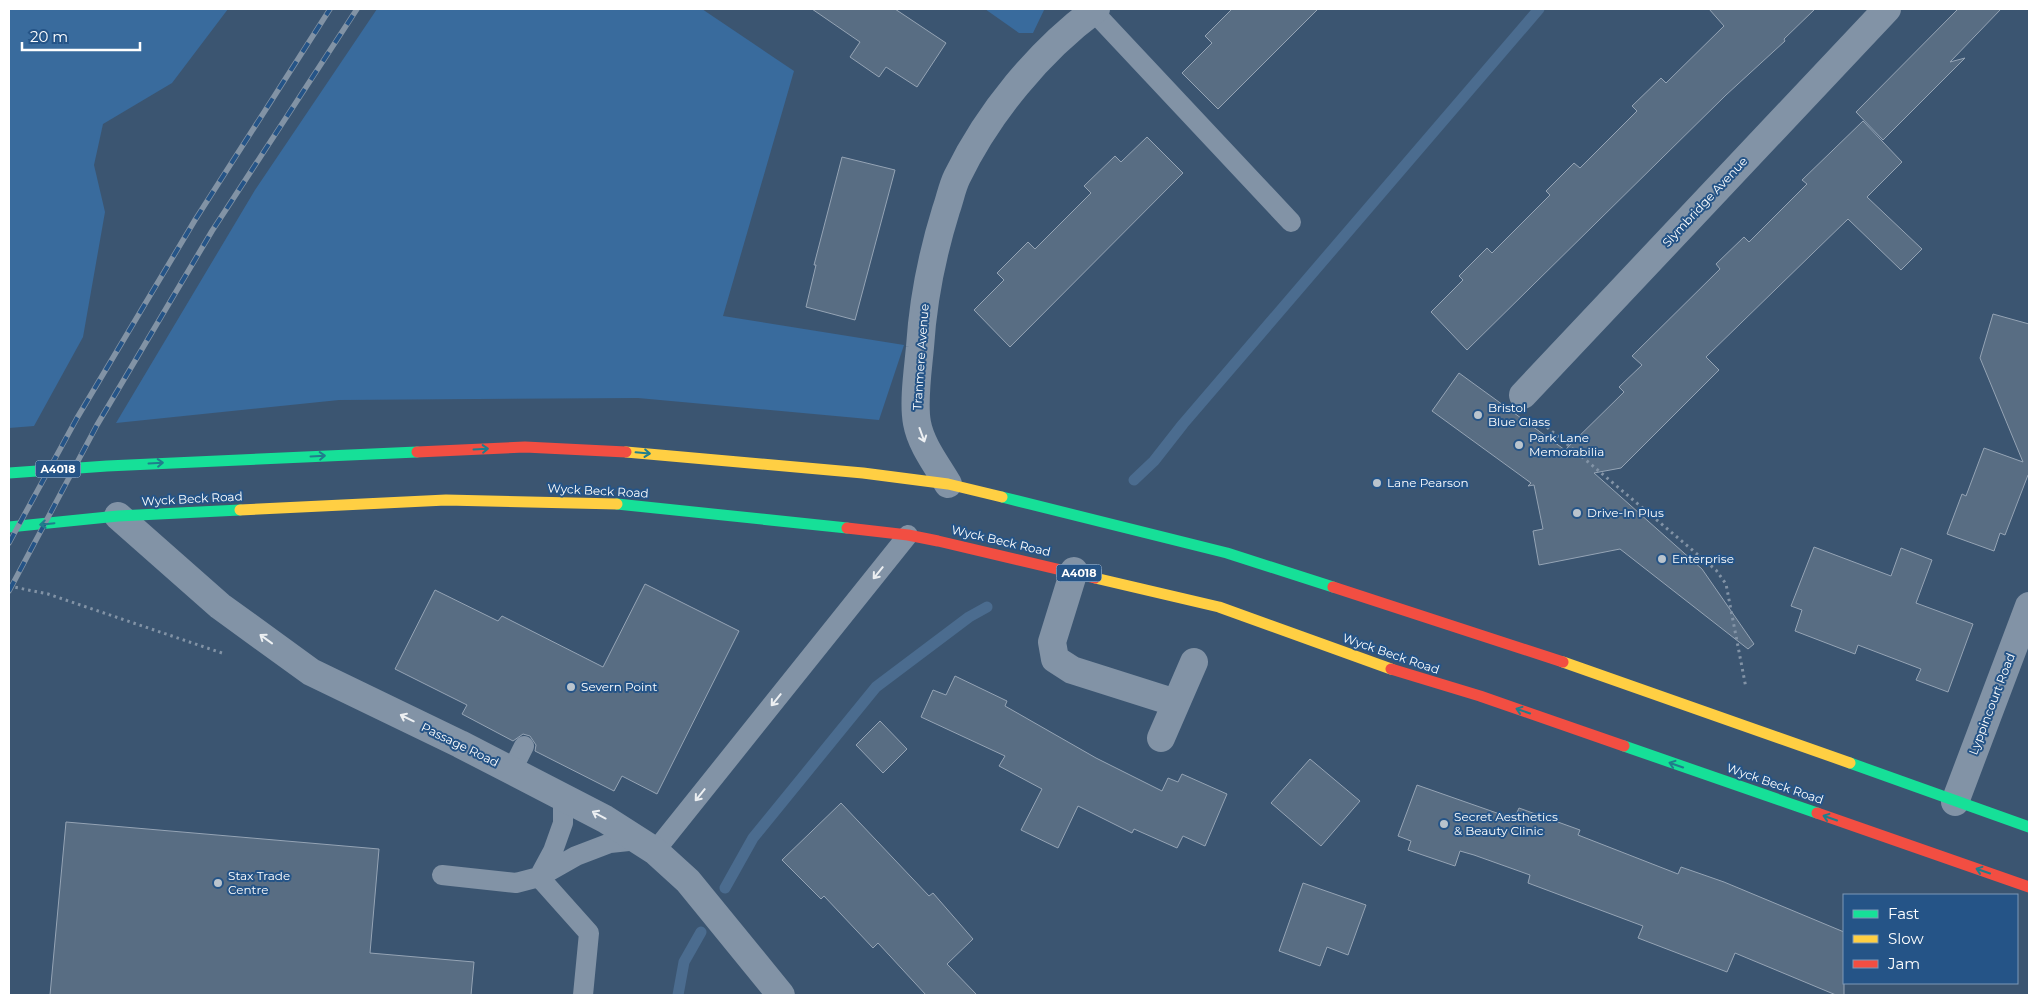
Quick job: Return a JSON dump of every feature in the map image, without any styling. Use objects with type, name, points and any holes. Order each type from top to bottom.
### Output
[{"type":"main road","name":"A4018","points":[[9,473],[107,466],[525,447],[634,452],[862,472],[948,484],[1227,553],[1501,641],[1753,728],[2029,827]]},
{"type":"main road","name":"Wyck Beck Road","points":[[9,528],[118,516],[446,500],[600,503],[696,511],[908,535],[1219,607],[1415,678],[1480,696],[2029,887]]},
{"type":"street","name":"Slymbridge Avenue","points":[[1523,395],[1888,9]]},
{"type":"street","name":"Tranmere Avenue","points":[[948,484],[923,442],[917,422],[917,387],[922,310],[936,242],[956,178],[987,126],[1018,83],[1085,13]]},
{"type":"street","name":"Passage Road","points":[[118,516],[220,606],[311,672],[512,770],[605,819],[646,845],[688,881],[700,894],[781,995]]},
{"type":"street","points":[[1074,572],[1052,642],[1055,659],[1072,670],[1176,703]]},
{"type":"street","name":"Lyppincourt Road","points":[[1955,802],[2029,606]]},
{"type":"street","points":[[1160,738],[1194,662]]},
{"type":"lane","points":[[1085,13],[1291,222]]},
{"type":"lane","points":[[442,875],[516,883],[539,877],[576,856],[610,843],[646,845],[908,535]]},
{"type":"lane","points":[[512,770],[524,746]]},
{"type":"lane","points":[[539,877],[553,851],[563,823],[563,797]]},
{"type":"lane","points":[[539,877],[589,932],[584,995]]},
{"type":"path","points":[[1523,395],[1518,403],[1716,570],[1726,584],[1753,728]]},
{"type":"path","points":[[9,586],[48,594],[232,656]]},
{"type":"shaded area","points":[[9,9],[228,9],[172,83],[103,124],[94,165],[105,212],[83,337],[34,426],[9,428]]},
{"type":"shaded area","points":[[377,9],[702,9],[794,71],[723,316],[904,345],[879,420],[638,398],[339,400],[116,423],[255,190]]},
{"type":"shaded area","points":[[985,9],[1044,10],[1033,33],[1019,33]]},
{"type":"building","points":[[812,9],[895,9],[946,43],[917,87],[886,67],[879,77],[850,57],[860,42]]},
{"type":"building","points":[[1232,9],[1318,9],[1218,109],[1182,73],[1212,43],[1205,36]]},
{"type":"building","points":[[1709,9],[1815,9],[1784,39],[1785,41],[1726,95],[1467,350],[1431,312],[1463,280],[1459,276],[1487,248],[1492,253],[1550,195],[1546,191],[1574,163],[1580,168],[1637,111],[1632,106],[1661,78],[1666,83],[1724,26]]},
{"type":"building","points":[[1958,9],[2001,9],[1950,62],[1965,58],[1883,140],[1856,112]]},
{"type":"building","points":[[1863,121],[1902,162],[1867,197],[1922,249],[1901,270],[1848,219],[1706,357],[1719,370],[1621,468],[1594,473],[1702,569],[1754,644],[1748,649],[1620,549],[1539,565],[1533,531],[1543,529],[1534,485],[1528,486],[1531,483],[1432,411],[1459,373],[1565,450],[1624,392],[1619,387],[1642,365],[1632,356],[1720,269],[1716,264],[1744,237],[1749,242],[1807,184],[1802,180]]},
{"type":"building","points":[[1147,137],[1183,173],[1010,347],[974,310],[1004,280],[997,273],[1028,242],[1035,249],[1091,193],[1084,186],[1115,156],[1121,162]]},
{"type":"building","points":[[842,157],[895,170],[855,320],[806,307],[816,265],[814,265]]},
{"type":"building","points":[[1993,314],[2029,324],[2029,476],[2005,535],[2000,533],[1994,551],[1947,534],[1962,494],[1966,496],[1984,448],[2023,462],[1980,358]]},
{"type":"building","points":[[1814,547],[1891,576],[1901,548],[1932,560],[1916,603],[1973,624],[1948,692],[1916,680],[1921,669],[1858,645],[1855,654],[1795,631],[1802,610],[1791,606]]},
{"type":"building","name":"Severn Point","points":[[645,584],[739,631],[657,794],[622,776],[614,791],[535,751],[536,745],[530,736],[523,734],[513,741],[462,714],[467,705],[395,669],[435,590],[498,621],[502,616],[603,667]]},
{"type":"building","points":[[955,676],[1007,701],[1005,706],[1096,758],[1162,791],[1168,778],[1178,782],[1182,774],[1227,794],[1205,846],[1183,836],[1177,848],[1134,829],[1132,833],[1078,806],[1058,848],[1021,830],[1042,789],[999,766],[1005,756],[921,717],[933,690],[946,695]]},
{"type":"building","points":[[880,721],[907,749],[883,773],[856,745]]},
{"type":"building","points":[[1310,759],[1360,801],[1321,846],[1271,803]]},
{"type":"building","points":[[1417,785],[1514,819],[1519,808],[1580,830],[1578,835],[1678,874],[1681,867],[1724,882],[1843,932],[1844,995],[1836,995],[1735,953],[1727,972],[1638,938],[1643,926],[1528,883],[1530,875],[1460,851],[1455,866],[1408,850],[1411,841],[1398,836]]},
{"type":"building","points":[[841,803],[929,896],[933,893],[973,939],[947,964],[977,995],[926,995],[878,943],[873,948],[824,896],[821,899],[782,860]]},
{"type":"building","name":"Stax Trade Centre","points":[[66,822],[379,849],[370,953],[474,962],[471,995],[50,995]]},
{"type":"building","points":[[1303,883],[1366,905],[1348,955],[1327,947],[1320,966],[1279,951]]},
{"type":"waterway","points":[[1134,480],[1154,461],[1183,424],[1539,9]]},
{"type":"waterway","points":[[725,888],[753,838],[876,687],[969,617],[987,607]]},
{"type":"waterway","points":[[678,995],[684,962],[701,932]]},
{"type":"railway","points":[[9,543],[77,418],[195,220],[330,9]]},
{"type":"railway","points":[[9,591],[97,425],[212,231],[357,9]]},
{"type":"traffic: fast","points":[[9,473],[107,466],[417,452]]},
{"type":"traffic: fast","points":[[1002,497],[1227,553],[1333,587]]},
{"type":"traffic: fast","points":[[617,504],[847,528]]},
{"type":"traffic: fast","points":[[9,527],[118,516],[240,510]]},
{"type":"traffic: fast","points":[[1624,746],[1817,813]]},
{"type":"traffic: fast","points":[[1850,763],[2029,827]]},
{"type":"traffic: slow","points":[[626,452],[863,473],[948,484],[1002,497]]},
{"type":"traffic: slow","points":[[240,510],[446,500],[617,504]]},
{"type":"traffic: slow","points":[[1095,578],[1219,607],[1391,669]]},
{"type":"traffic: slow","points":[[1563,662],[1850,763]]},
{"type":"traffic: jam","points":[[417,452],[525,447],[626,452]]},
{"type":"traffic: jam","points":[[847,528],[908,535],[938,541],[1095,578]]},
{"type":"traffic: jam","points":[[1333,587],[1563,662]]},
{"type":"traffic: jam","points":[[1391,669],[1480,696],[1624,746]]},
{"type":"traffic: jam","points":[[1817,813],[2029,887]]},
{"type":"place","name":"Bristol Blue Glass","points":[[1478,415]]},
{"type":"place","name":"Park Lane Memorabilia","points":[[1519,445]]},
{"type":"place","name":"Lane Pearson","points":[[1377,483]]},
{"type":"place","name":"Drive-In Plus","points":[[1577,513]]},
{"type":"place","name":"Enterprise","points":[[1662,559]]},
{"type":"place","name":"Severn Point","points":[[571,687]]},
{"type":"place","name":"Secret Aesthetics & Beauty Clinic","points":[[1444,824]]},
{"type":"place","name":"Stax Trade Centre","points":[[218,883]]}]
